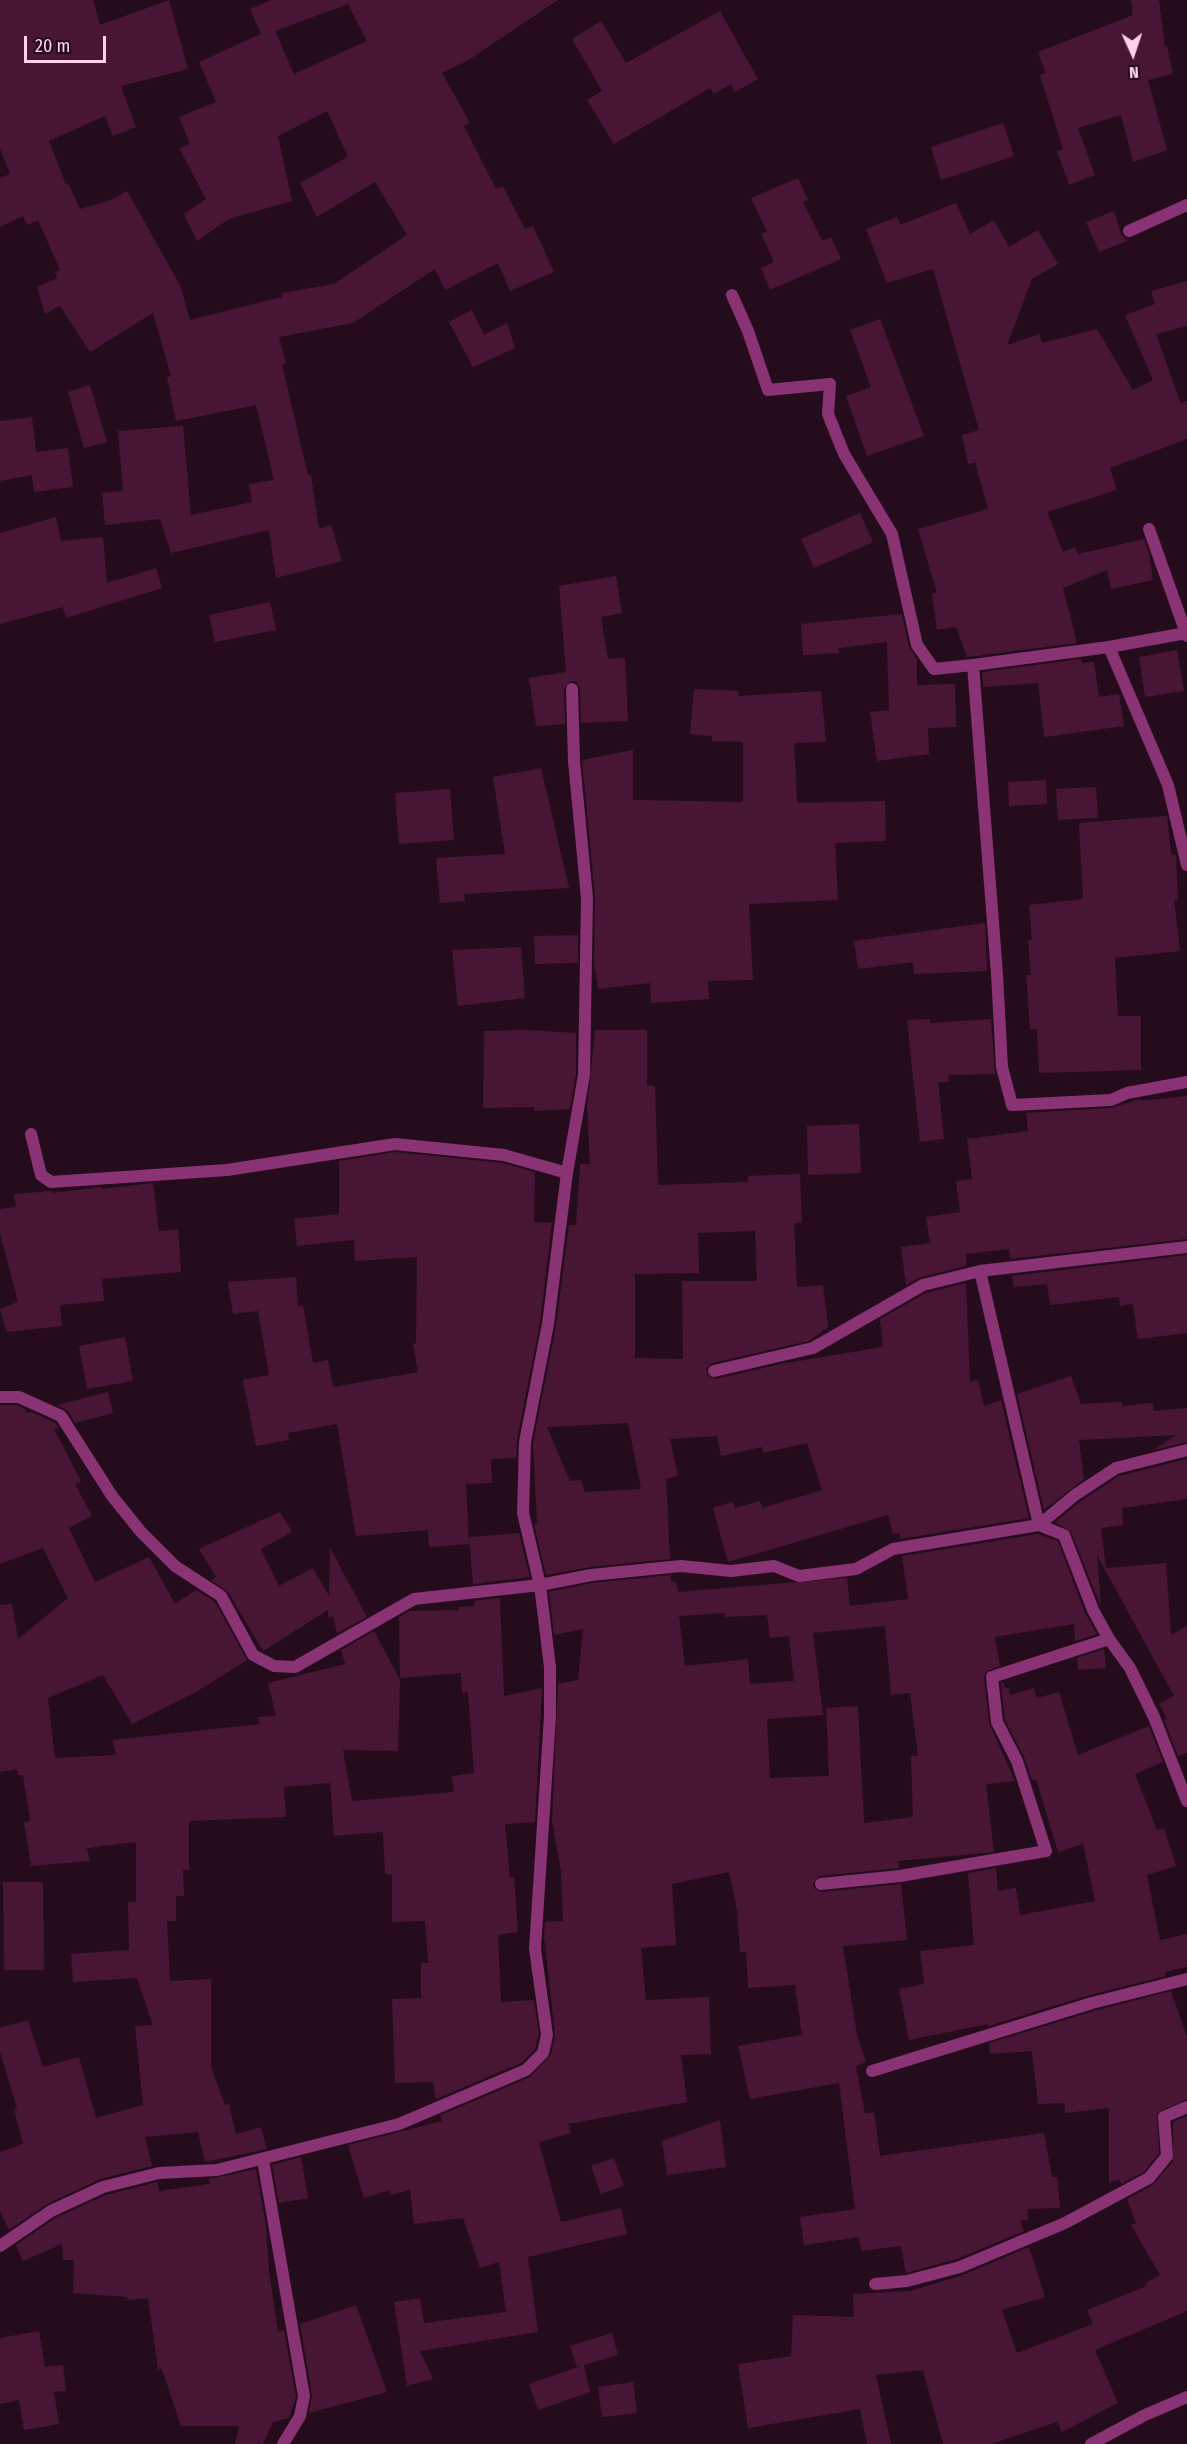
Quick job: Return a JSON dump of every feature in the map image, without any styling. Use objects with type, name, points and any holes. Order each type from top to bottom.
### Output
[{"type":"street","points":[[1129,231],[1187,205]]},
{"type":"street","points":[[732,295],[748,331],[768,390],[830,384],[828,414],[844,454],[892,534],[916,645],[934,669],[1187,635],[1149,529]]},
{"type":"street","points":[[1109,647],[1168,785],[1187,865]]},
{"type":"street","points":[[973,665],[997,963],[1002,1067],[1012,1105],[1111,1100],[1127,1093],[1187,1082]]},
{"type":"street","points":[[0,2246],[51,2211],[103,2187],[159,2173],[218,2170],[399,2124],[526,2070],[543,2053],[547,2035],[535,1949],[550,1716],[550,1667],[540,1585],[523,1513],[525,1442],[548,1324],[567,1173],[584,1075],[587,1005],[586,898],[574,761],[572,689]]},
{"type":"street","points":[[31,1134],[41,1175],[51,1182],[227,1170],[395,1144],[504,1155],[567,1173]]},
{"type":"street","points":[[714,1371],[813,1348],[923,1285],[980,1271],[1187,1247]]},
{"type":"street","points":[[980,1271],[1039,1525]]},
{"type":"street","points":[[0,1397],[19,1396],[61,1416],[112,1496],[141,1532],[175,1566],[221,1596],[253,1655],[274,1666],[296,1667],[414,1599],[540,1585],[591,1575],[681,1566],[731,1571],[774,1566],[799,1576],[856,1569],[893,1549],[1039,1525],[1075,1495],[1116,1468],[1187,1450]]},
{"type":"street","points":[[1039,1525],[1064,1535],[1093,1610],[1109,1639],[1131,1668],[1154,1717],[1187,1801]]},
{"type":"street","points":[[822,1884],[900,1876],[1046,1851],[1017,1761],[997,1722],[992,1677],[1109,1639]]},
{"type":"street","points":[[872,2071],[1092,2004],[1187,1979]]},
{"type":"street","points":[[875,2284],[907,2281],[960,2266],[1065,2223],[1149,2178],[1167,2157],[1164,2117],[1187,2107]]},
{"type":"street","points":[[263,2160],[304,2396],[300,2416],[283,2444]]},
{"type":"street","points":[[1091,2444],[1187,2397]]},
{"type":"building","points":[[0,0],[93,0],[100,25],[169,0],[188,69],[121,86],[136,127],[113,136],[105,116],[49,141],[66,185],[68,183],[80,209],[111,200],[127,191],[180,285],[190,320],[282,297],[282,293],[334,284],[407,235],[375,182],[317,217],[300,183],[348,157],[327,111],[278,136],[292,201],[229,219],[197,241],[184,214],[206,199],[179,148],[190,144],[179,117],[216,102],[199,62],[261,34],[250,9],[271,0],[558,0],[467,61],[442,73],[470,123],[464,126],[496,189],[503,186],[525,229],[533,226],[554,272],[510,291],[498,263],[445,290],[435,269],[353,323],[279,337],[286,364],[282,365],[308,475],[311,475],[319,529],[331,525],[342,561],[276,578],[269,530],[171,553],[160,519],[105,525],[102,493],[123,491],[118,431],[183,426],[191,515],[252,502],[249,484],[274,480],[256,405],[176,421],[167,377],[171,376],[153,313],[90,352],[60,306],[45,314],[37,287],[57,278],[55,272],[60,270],[38,220],[27,225],[23,216],[0,227],[0,178],[10,174],[0,148]],"holes":[[[348,4],[367,41],[294,74],[275,31]]]},
{"type":"building","points":[[1131,0],[1159,0],[1165,47],[1167,46],[1173,74],[1148,80],[1167,150],[1133,162],[1121,115],[1078,128],[1095,175],[1069,185],[1057,151],[1063,149],[1040,75],[1046,73],[1038,52],[1133,15]]},
{"type":"building","points":[[720,11],[758,79],[735,92],[731,84],[714,94],[710,88],[614,144],[587,100],[602,91],[572,39],[601,21],[626,63]]},
{"type":"building","points":[[1003,123],[1014,156],[941,180],[931,147]]},
{"type":"building","points":[[798,178],[808,200],[803,202],[822,241],[831,237],[841,259],[770,290],[761,268],[774,262],[761,234],[767,232],[751,198]]},
{"type":"building","points":[[956,203],[970,234],[994,220],[1009,247],[1038,230],[1058,264],[1032,279],[1007,345],[1039,334],[1042,343],[1097,329],[1133,390],[1153,380],[1125,315],[1155,304],[1151,291],[1187,281],[1187,326],[1156,334],[1181,404],[1187,401],[1187,439],[1110,468],[1117,490],[1047,512],[1063,552],[1075,547],[1078,554],[1144,539],[1149,553],[1153,580],[1111,589],[1107,570],[1063,588],[1077,643],[967,657],[956,627],[937,630],[932,594],[937,593],[918,529],[988,509],[975,462],[968,464],[962,435],[979,430],[933,269],[887,283],[866,229],[897,217],[900,225]]},
{"type":"building","points":[[1114,211],[1121,234],[1127,241],[1099,252],[1086,222]]},
{"type":"building","points":[[472,310],[484,335],[507,323],[515,348],[473,367],[449,322]]},
{"type":"building","points":[[880,319],[924,436],[867,456],[846,396],[871,387],[850,330]]},
{"type":"building","points":[[90,385],[107,442],[84,448],[68,392]]},
{"type":"building","points":[[32,417],[36,452],[68,448],[73,487],[34,492],[32,475],[0,481],[0,421]]},
{"type":"building","points":[[860,513],[873,542],[814,568],[801,539]]},
{"type":"building","points":[[56,517],[61,541],[103,537],[107,583],[156,568],[162,588],[66,618],[63,607],[0,624],[0,533]]},
{"type":"building","points":[[616,576],[622,613],[601,617],[608,659],[625,658],[628,721],[581,723],[580,688],[576,682],[571,681],[564,689],[565,724],[536,726],[529,678],[566,672],[559,586]]},
{"type":"building","points":[[270,602],[276,630],[215,642],[209,615]]},
{"type":"building","points":[[902,614],[909,647],[917,659],[917,685],[955,684],[956,727],[928,728],[929,754],[877,761],[870,712],[889,710],[887,642],[839,648],[839,653],[803,655],[801,624]]},
{"type":"building","points":[[1177,650],[1184,691],[1145,697],[1139,657]]},
{"type":"building","points":[[1081,659],[1082,663],[1094,662],[1099,697],[1119,694],[1124,726],[1044,737],[1038,683],[983,687],[982,672]]},
{"type":"building","points":[[694,689],[739,691],[738,696],[821,691],[826,742],[794,743],[797,803],[885,801],[886,841],[835,843],[838,900],[749,904],[753,980],[708,981],[709,999],[651,1003],[650,983],[598,989],[594,963],[595,897],[582,760],[633,750],[633,800],[743,802],[743,742],[712,741],[712,736],[690,734]]},
{"type":"building","points":[[541,768],[569,888],[464,894],[465,901],[440,903],[436,858],[505,854],[493,777]]},
{"type":"building","points":[[1046,780],[1047,804],[1009,806],[1008,782]]},
{"type":"building","points":[[1096,787],[1098,818],[1058,820],[1056,789]]},
{"type":"building","points":[[450,789],[454,840],[399,844],[395,793]]},
{"type":"building","points":[[1167,816],[1171,854],[1176,855],[1178,900],[1174,900],[1180,951],[1115,958],[1118,1016],[1141,1016],[1141,1070],[1039,1073],[1037,1029],[1030,1029],[1026,975],[1031,975],[1028,941],[1032,940],[1029,905],[1083,899],[1079,823]]},
{"type":"building","points":[[985,923],[987,971],[914,974],[913,962],[858,969],[854,941]]},
{"type":"building","points":[[578,935],[578,963],[535,964],[534,936]]},
{"type":"building","points":[[521,947],[525,998],[458,1006],[452,950]]},
{"type":"building","points":[[930,1019],[930,1023],[991,1019],[995,1074],[948,1075],[949,1082],[938,1082],[944,1139],[920,1142],[907,1020]]},
{"type":"building","points":[[527,1030],[576,1033],[576,1074],[570,1109],[534,1111],[534,1107],[483,1108],[484,1031]]},
{"type":"building","points":[[595,1030],[647,1030],[647,1086],[655,1086],[658,1185],[748,1182],[748,1176],[800,1174],[802,1223],[794,1223],[797,1287],[823,1285],[828,1327],[809,1341],[712,1363],[706,1369],[708,1376],[716,1379],[781,1364],[883,1347],[880,1319],[926,1293],[966,1283],[970,1382],[978,1380],[984,1406],[1001,1400],[1029,1518],[900,1539],[900,1533],[893,1534],[888,1515],[728,1562],[713,1508],[733,1502],[735,1508],[760,1501],[762,1508],[822,1490],[807,1443],[763,1453],[762,1447],[721,1456],[717,1436],[670,1439],[678,1476],[666,1479],[670,1559],[590,1567],[546,1575],[534,1524],[537,1524],[533,1443],[556,1326],[569,1225],[576,1225],[580,1164],[590,1164],[587,1108]],"holes":[[[755,1231],[757,1281],[682,1281],[683,1359],[635,1358],[635,1274],[699,1273],[698,1233]],[[628,1423],[641,1489],[585,1492],[581,1480],[570,1481],[547,1427]]]},
{"type":"building","points":[[1187,1096],[1187,1239],[1010,1259],[1009,1249],[966,1254],[966,1266],[921,1277],[906,1285],[901,1247],[930,1243],[926,1217],[960,1212],[956,1181],[972,1179],[967,1139],[1028,1131],[1026,1113],[1111,1108],[1141,1099],[1141,1101]]},
{"type":"building","points":[[859,1124],[861,1173],[808,1175],[807,1126]]},
{"type":"building","points":[[395,1152],[502,1163],[535,1172],[534,1222],[552,1223],[540,1323],[517,1440],[516,1458],[491,1459],[492,1483],[466,1484],[469,1544],[429,1547],[428,1530],[356,1536],[337,1424],[288,1433],[289,1440],[256,1446],[243,1380],[269,1375],[258,1311],[233,1314],[228,1282],[296,1277],[298,1306],[303,1305],[313,1363],[328,1360],[333,1387],[418,1372],[413,1344],[416,1343],[417,1257],[355,1261],[354,1240],[297,1246],[294,1219],[339,1214],[339,1161]]},
{"type":"building","points":[[153,1183],[159,1231],[178,1229],[181,1272],[102,1279],[104,1301],[60,1305],[62,1326],[7,1332],[0,1309],[18,1302],[0,1233],[0,1209],[16,1207],[14,1194],[52,1191],[53,1193]]},
{"type":"building","points":[[1187,1255],[1187,1333],[1138,1339],[1133,1304],[1120,1306],[1119,1297],[1050,1305],[1047,1284],[1014,1287],[1012,1276]]},
{"type":"building","points":[[125,1337],[133,1381],[87,1389],[79,1346]]},
{"type":"building","points":[[1071,1376],[1081,1404],[1122,1402],[1122,1406],[1153,1403],[1153,1411],[1187,1408],[1187,1442],[1154,1450],[1176,1435],[1079,1440],[1084,1479],[1044,1510],[1017,1394]]},
{"type":"building","points":[[108,1392],[113,1413],[75,1423],[68,1411],[57,1405]]},
{"type":"building","points":[[0,1405],[17,1405],[25,1409],[26,1413],[32,1412],[55,1423],[59,1428],[54,1429],[81,1481],[75,1484],[92,1516],[69,1528],[95,1582],[149,1557],[175,1604],[196,1590],[215,1602],[247,1660],[196,1692],[132,1724],[103,1675],[48,1698],[55,1758],[116,1755],[113,1740],[260,1724],[257,1717],[276,1716],[268,1683],[345,1664],[341,1650],[374,1631],[400,1680],[398,1751],[343,1750],[352,1801],[454,1792],[452,1776],[474,1773],[468,1692],[462,1693],[461,1673],[400,1678],[399,1617],[409,1611],[459,1610],[459,1607],[475,1606],[474,1601],[500,1598],[504,1696],[542,1688],[535,1822],[505,1824],[510,1878],[514,1877],[518,1932],[498,1935],[501,2002],[534,2000],[539,2035],[535,2049],[521,2063],[436,2099],[433,2082],[395,2083],[392,1999],[421,1998],[421,1963],[428,1963],[425,1921],[392,1922],[392,1874],[385,1874],[383,1832],[334,1836],[330,1783],[284,1787],[286,1817],[189,1821],[189,1870],[183,1870],[184,1896],[176,1896],[176,1921],[167,1921],[170,1981],[211,1979],[211,2067],[225,2105],[229,2104],[236,2134],[261,2127],[267,2149],[205,2162],[198,2132],[145,2137],[152,2166],[100,2179],[47,2204],[9,2230],[0,2211],[0,2152],[23,2144],[14,2109],[17,2108],[0,2052],[0,2028],[28,2020],[43,2067],[79,2057],[96,2118],[143,2105],[135,2026],[153,2025],[137,1978],[73,1982],[71,1954],[129,1950],[128,1902],[136,1902],[136,1842],[87,1848],[90,1861],[31,1866],[24,1822],[30,1821],[23,1775],[18,1775],[17,1769],[0,1772],[0,1605],[12,1604],[18,1639],[68,1598],[43,1548],[0,1564]]},
{"type":"building","points":[[1187,1459],[1187,1499],[1122,1508],[1123,1525],[1101,1528],[1106,1568],[1166,1563],[1171,1635],[1187,1626],[1187,1753],[1178,1756],[1164,1720],[1167,1719],[1159,1704],[1174,1696],[1097,1555],[1101,1607],[1071,1532],[1055,1522],[1119,1476]]},
{"type":"building","points":[[280,1512],[292,1532],[261,1549],[279,1586],[313,1568],[329,1596],[330,1548],[367,1617],[337,1633],[333,1616],[328,1618],[328,1610],[263,1651],[228,1592],[211,1580],[216,1577],[199,1549]]},
{"type":"building","points":[[519,1533],[530,1577],[473,1584],[469,1537]]},
{"type":"building","points":[[1038,1534],[1058,1541],[1085,1613],[1097,1634],[1075,1641],[1074,1624],[995,1637],[1000,1666],[987,1671],[984,1677],[989,1723],[1015,1781],[986,1784],[994,1852],[898,1861],[899,1868],[820,1876],[813,1884],[815,1889],[822,1892],[901,1884],[907,1940],[843,1946],[857,2035],[866,2062],[856,2066],[865,2114],[874,2112],[880,2156],[1044,2133],[1052,2177],[1057,2177],[1060,2208],[1027,2209],[1028,2220],[1020,2220],[1024,2231],[957,2259],[906,2273],[901,2246],[861,2251],[859,2237],[804,2245],[800,2217],[855,2209],[839,2083],[750,2099],[738,2046],[802,2035],[795,1985],[748,1988],[746,1952],[740,1952],[737,1910],[729,1872],[672,1884],[676,1945],[641,1948],[646,2000],[709,1997],[711,2054],[681,2055],[687,2102],[568,2124],[571,2133],[539,2142],[561,2222],[621,2208],[627,2234],[528,2257],[538,2332],[420,2351],[433,2379],[407,2386],[394,2302],[420,2298],[424,2323],[506,2312],[499,2262],[480,2268],[463,2218],[414,2224],[410,2190],[391,2195],[390,2190],[364,2198],[348,2145],[442,2121],[441,2115],[530,2077],[551,2055],[555,2034],[544,1935],[545,1922],[563,1921],[561,1871],[552,1821],[558,1684],[578,1680],[583,1629],[554,1635],[549,1592],[592,1583],[671,1575],[671,1582],[676,1582],[678,1592],[847,1578],[850,1606],[908,1599],[902,1556]],"holes":[[[725,1613],[725,1617],[767,1615],[770,1638],[789,1636],[794,1681],[750,1684],[748,1659],[685,1666],[679,1616]],[[885,1626],[891,1695],[910,1693],[918,1756],[911,1756],[913,1817],[864,1823],[858,1706],[826,1708],[829,1776],[770,1778],[767,1719],[823,1715],[813,1633]]]},
{"type":"building","points":[[1104,1649],[1106,1668],[1078,1670],[1077,1658]]},
{"type":"building","points":[[1003,1682],[1005,1688],[1009,1687],[1010,1695],[1034,1688],[1037,1698],[1059,1692],[1078,1755],[1149,1726],[1163,1762],[1135,1774],[1157,1830],[1164,1828],[1176,1866],[1147,1875],[1160,1940],[1187,1934],[1187,1967],[1165,1972],[1166,1976],[1090,1995],[988,2026],[988,2024],[909,2040],[899,1989],[924,1984],[920,1951],[974,1945],[968,1873],[996,1868],[998,1891],[1016,1888],[1020,1915],[1095,1901],[1083,1844],[1058,1852],[1036,1779],[1032,1780],[1024,1757],[1005,1720],[1001,1683]]},
{"type":"building","points":[[3,1882],[43,1882],[44,1970],[4,1970]]},
{"type":"building","points":[[1171,1991],[1187,2037],[1187,2099],[1157,2113],[1159,2153],[1144,2172],[1121,2184],[1119,2179],[1109,2183],[1109,2108],[1065,2113],[1065,2103],[1038,2104],[1032,2051],[990,2054],[989,2043],[1094,2011]]},
{"type":"building","points":[[1187,2116],[1187,2311],[1095,2350],[1118,2403],[1062,2432],[1057,2422],[991,2444],[943,2444],[923,2370],[876,2375],[891,2444],[867,2444],[860,2409],[748,2428],[738,2364],[791,2356],[793,2315],[854,2317],[853,2294],[910,2291],[963,2275],[1029,2247],[1045,2297],[1002,2310],[1017,2353],[1093,2324],[1087,2310],[1147,2286],[1146,2283],[1160,2275],[1131,2225],[1136,2223],[1127,2199],[1153,2185],[1173,2161],[1173,2122]]},
{"type":"building","points":[[720,2120],[726,2167],[667,2175],[662,2141]]},
{"type":"building","points":[[301,2157],[308,2198],[279,2203],[272,2165]]},
{"type":"building","points":[[614,2158],[624,2186],[601,2194],[591,2166]]},
{"type":"building","points":[[256,2169],[266,2227],[269,2271],[278,2332],[284,2330],[296,2396],[289,2418],[273,2422],[263,2444],[235,2444],[239,2426],[181,2426],[162,2369],[158,2369],[148,2298],[128,2300],[127,2297],[73,2293],[74,2260],[63,2260],[62,2244],[23,2261],[16,2245],[55,2218],[106,2195],[157,2182],[159,2191],[210,2184],[209,2179]]},
{"type":"building","points":[[356,2305],[387,2392],[309,2413],[312,2395],[300,2324]]},
{"type":"building","points":[[39,2331],[45,2367],[63,2365],[66,2391],[54,2392],[59,2424],[24,2430],[19,2400],[0,2404],[0,2338]]},
{"type":"building","points":[[612,2333],[618,2355],[577,2367],[570,2346]]},
{"type":"building","points":[[584,2365],[590,2392],[538,2410],[529,2384]]},
{"type":"building","points":[[633,2382],[637,2413],[602,2417],[598,2387]]}]
